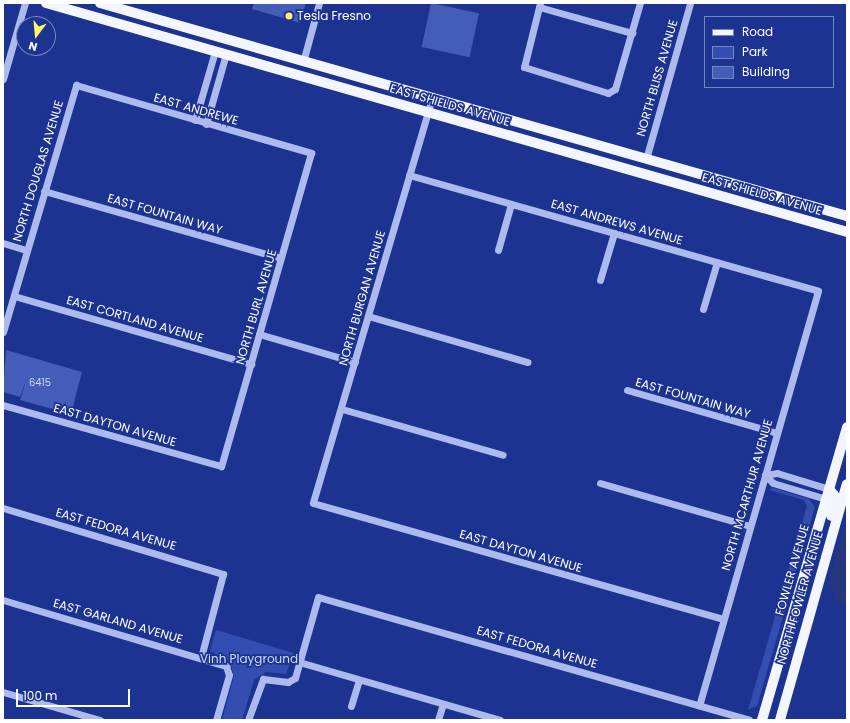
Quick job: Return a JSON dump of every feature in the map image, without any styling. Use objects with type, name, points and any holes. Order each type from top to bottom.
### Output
[{"type":"main road","name":"EAST SHIELDS AVENUE","points":[[46,3],[847,232]]},
{"type":"main road","name":"EAST SHIELDS AVENUE","points":[[100,3],[847,216]]},
{"type":"main road","points":[[541,144],[577,147],[640,165],[646,159]]},
{"type":"main road","points":[[644,173],[679,177],[738,193],[753,190]]},
{"type":"main road","name":"FOWLER AVENUE","points":[[762,720],[847,427]]},
{"type":"main road","name":"NORTH FOWLER AVENUE","points":[[780,720],[847,484]]},
{"type":"main road","points":[[822,569],[818,560],[834,503],[834,493],[829,489]]},
{"type":"street","points":[[3,79],[25,3]]},
{"type":"street","points":[[303,62],[319,3]]},
{"type":"street","points":[[632,33],[540,5],[524,67],[529,71],[613,93],[632,33],[640,3]]},
{"type":"street","name":"NORTH BLISS AVENUE","points":[[646,159],[690,3]]},
{"type":"street","points":[[195,120],[215,51]]},
{"type":"street","points":[[206,124],[226,54]]},
{"type":"street","name":"EAST ANDREWE","points":[[76,85],[206,124],[311,153]]},
{"type":"street","name":"NORTH DOUGLAS AVENUE","points":[[3,332],[76,85]]},
{"type":"street","name":"NORTH BURGAN AVENUE","points":[[313,503],[342,409],[432,98]]},
{"type":"street","name":"NORTH BURL AVENUE","points":[[221,466],[311,153]]},
{"type":"street","name":"EAST ANDREWS AVENUE","points":[[409,175],[818,291]]},
{"type":"street","name":"EAST FOUNTAIN WAY","points":[[44,191],[281,258]]},
{"type":"street","points":[[498,250],[511,204]]},
{"type":"street","points":[[600,280],[614,233]]},
{"type":"street","points":[[3,243],[26,250]]},
{"type":"street","points":[[703,309],[717,262]]},
{"type":"street","name":"NORTH MCARTHUR AVENUE","points":[[699,705],[818,291]]},
{"type":"street","name":"EAST CORTLAND AVENUE","points":[[14,296],[251,364]]},
{"type":"street","points":[[368,316],[527,362]]},
{"type":"street","points":[[259,334],[355,362]]},
{"type":"street","name":"EAST FOUNTAIN WAY","points":[[627,390],[777,433]]},
{"type":"street","name":"EAST DAYTON AVENUE","points":[[3,405],[221,466]]},
{"type":"street","points":[[342,409],[503,455]]},
{"type":"street","points":[[765,475],[777,472],[829,489]]},
{"type":"street","points":[[765,475],[773,483],[826,499]]},
{"type":"street","points":[[600,483],[750,526]]},
{"type":"street","name":"EAST DAYTON AVENUE","points":[[313,503],[723,619]]},
{"type":"street","name":"EAST FEDORA AVENUE","points":[[3,508],[223,574],[201,657]]},
{"type":"street","name":"EAST FEDORA AVENUE","points":[[299,662],[318,597],[749,720]]},
{"type":"street","name":"EAST GARLAND AVENUE","points":[[3,600],[201,657],[226,666],[229,675],[216,720]]},
{"type":"street","points":[[248,720],[263,679],[288,682],[295,678],[299,662],[500,720]]},
{"type":"street","points":[[351,706],[359,680]]},
{"type":"street","points":[[3,692],[100,720]]},
{"type":"street","points":[[438,720],[443,704]]},
{"type":"green space","points":[[773,488],[809,499],[815,507],[757,706],[748,710],[807,506],[804,500],[769,490]]},
{"type":"green space","name":"Vinh Playground","points":[[216,630],[294,653],[286,674],[266,672],[254,680],[242,720],[222,720],[234,676],[230,662],[210,651]]},
{"type":"shaded area","points":[[847,519],[847,605],[837,602],[829,582]]},
{"type":"building","name":"Tesla Fresno","points":[[254,3],[306,3],[300,23],[252,9]]},
{"type":"building","points":[[431,3],[479,13],[470,57],[422,47]]},
{"type":"building","points":[[6,350],[82,372],[71,414],[20,400],[27,378],[20,397],[3,392]]},
{"type":"place","name":"Tesla Fresno","points":[[289,16]]}]
